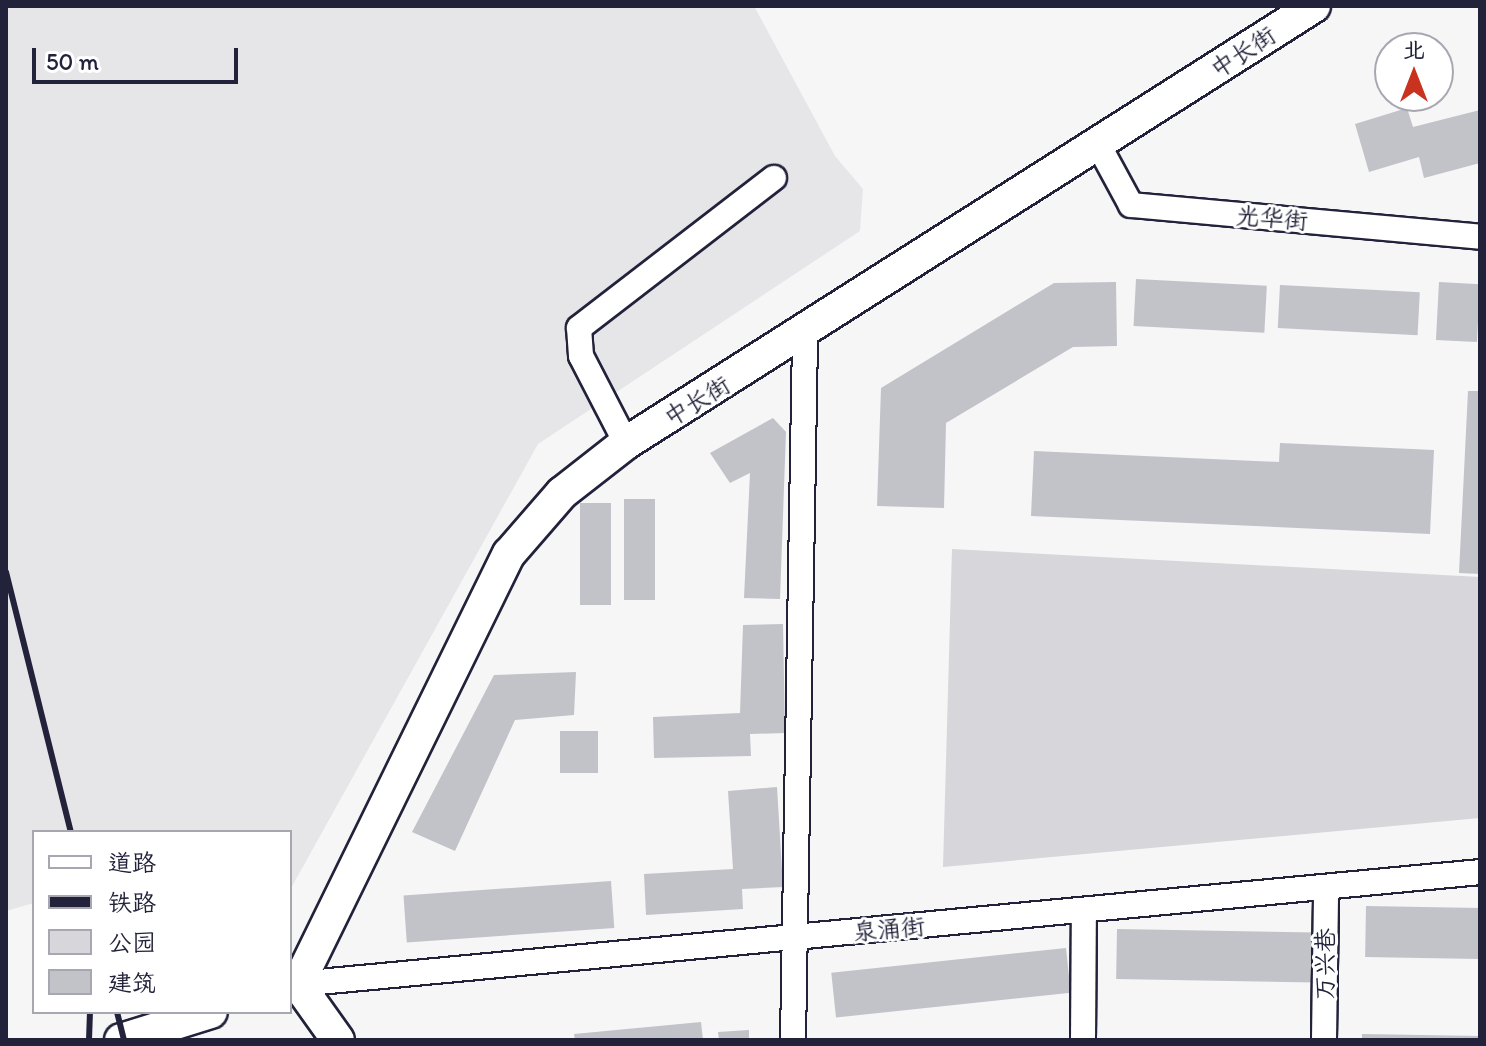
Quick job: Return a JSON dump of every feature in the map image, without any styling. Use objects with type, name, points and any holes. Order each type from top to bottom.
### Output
[{"type":"street","name":"中长街","points":[[294,986],[509,554],[562,493],[626,443],[805,335],[1314,6]]},
{"type":"street","name":"光华街","points":[[1099,146],[1131,205],[1480,237]]},
{"type":"street","points":[[626,443],[581,356],[579,328],[774,178]]},
{"type":"street","points":[[793,1040],[805,335]]},
{"type":"street","name":"泉涌街","points":[[294,986],[1480,872]]},
{"type":"street","name":"万兴巷","points":[[1324,1040],[1326,888]]},
{"type":"street","points":[[1083,1040],[1084,910]]},
{"type":"street","points":[[294,986],[338,1040]]},
{"type":"street","points":[[121,1040],[202,1023]]},
{"type":"shaded area","points":[[6,6],[754,6],[835,156],[863,189],[860,231],[538,444],[292,886],[292,830],[32,830],[32,904],[6,911]]},
{"type":"green space","points":[[952,549],[1480,577],[1480,818],[943,867]]},
{"type":"building","points":[[1480,110],[1480,163],[1424,178],[1419,157],[1369,172],[1355,124],[1394,112],[1408,112],[1413,127]]},
{"type":"building","points":[[1136,279],[1267,286],[1264,333],[1134,326]]},
{"type":"building","points":[[1116,282],[1117,346],[1073,347],[946,423],[944,508],[877,506],[881,388],[1054,283]]},
{"type":"building","points":[[1439,282],[1480,284],[1477,342],[1436,340]]},
{"type":"building","points":[[1280,285],[1420,292],[1418,335],[1278,328]]},
{"type":"building","points":[[1468,391],[1480,391],[1480,574],[1459,573]]},
{"type":"building","points":[[773,418],[786,432],[780,599],[744,598],[750,473],[730,483],[710,453]]},
{"type":"building","points":[[1280,443],[1434,450],[1430,534],[1031,516],[1034,451],[1279,462]]},
{"type":"building","points":[[624,499],[655,499],[655,600],[624,600]]},
{"type":"building","points":[[580,503],[611,503],[611,605],[580,605]]},
{"type":"building","points":[[783,624],[785,733],[750,734],[751,756],[654,758],[653,717],[740,713],[743,625]]},
{"type":"building","points":[[576,672],[574,715],[515,720],[455,851],[412,832],[494,675]]},
{"type":"building","points":[[560,731],[598,731],[598,773],[560,773]]},
{"type":"building","points":[[777,787],[783,887],[742,889],[743,909],[646,915],[644,874],[733,869],[728,791]]},
{"type":"building","points":[[611,881],[614,928],[407,942],[404,896]]},
{"type":"building","points":[[1366,906],[1480,908],[1479,959],[1365,957]]},
{"type":"building","points":[[1117,929],[1317,932],[1316,982],[1116,979]]},
{"type":"building","points":[[1066,948],[1071,993],[836,1017],[831,973]]},
{"type":"building","points":[[701,1022],[703,1040],[575,1040],[574,1034]]},
{"type":"building","points":[[749,1030],[749,1040],[719,1040],[718,1032]]},
{"type":"building","points":[[1362,1034],[1480,1036],[1480,1040],[1362,1040]]},
{"type":"railway","points":[[6,572],[70,830]]},
{"type":"railway","points":[[89,1040],[90,1014]]},
{"type":"railway","points":[[118,1014],[124,1040]]}]
